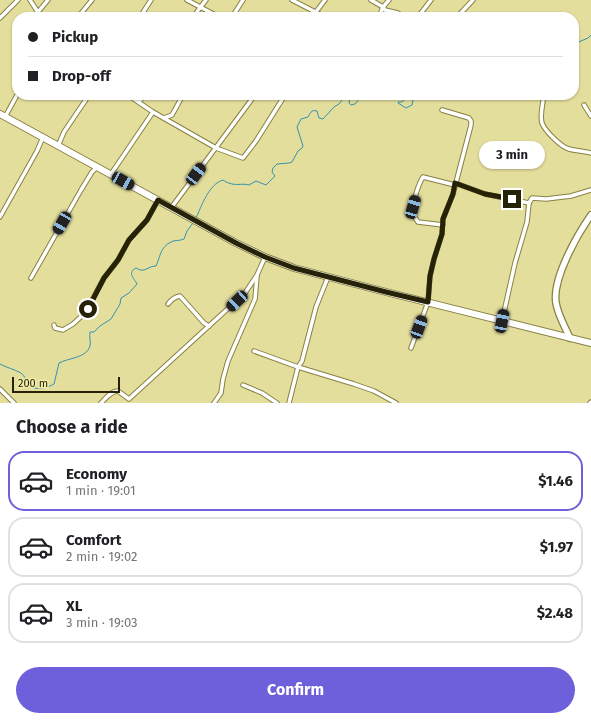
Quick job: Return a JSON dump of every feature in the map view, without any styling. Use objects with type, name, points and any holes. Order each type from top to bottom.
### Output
[{"type":"main road","points":[[2,115],[171,208],[265,257],[294,268],[328,277],[591,343]]},
{"type":"street","points":[[0,18],[18,0]]},
{"type":"street","points":[[30,0],[38,12],[48,0]]},
{"type":"street","points":[[82,12],[92,0]]},
{"type":"street","points":[[143,12],[151,0]]},
{"type":"street","points":[[188,0],[208,12]]},
{"type":"street","points":[[197,12],[206,0]]},
{"type":"street","points":[[235,12],[243,0]]},
{"type":"street","points":[[292,0],[316,12],[325,0]]},
{"type":"street","points":[[371,0],[384,7],[385,10],[394,12]]},
{"type":"street","points":[[382,12],[388,0]]},
{"type":"street","points":[[422,12],[431,0]]},
{"type":"street","points":[[462,12],[473,0]]},
{"type":"street","points":[[2,115],[13,100]]},
{"type":"street","points":[[58,146],[64,132],[86,100]]},
{"type":"street","points":[[136,100],[153,112],[216,148],[243,158],[256,141],[282,100]]},
{"type":"street","points":[[164,118],[172,115],[180,100]]},
{"type":"street","points":[[171,208],[251,100]]},
{"type":"street","points":[[543,101],[542,122],[544,127],[551,135],[570,150],[591,153]]},
{"type":"street","points":[[584,105],[591,116]]},
{"type":"street","points":[[411,348],[428,302],[430,276],[442,234],[444,225],[443,219],[453,194],[471,121],[469,118],[462,115],[442,110]]},
{"type":"street","points":[[111,174],[153,112]]},
{"type":"street","points":[[0,217],[43,138]]},
{"type":"street","points":[[31,278],[81,190],[92,172],[97,167]]},
{"type":"street","points":[[444,225],[418,222],[414,216],[413,207],[420,182],[423,177],[455,184],[485,194],[529,203]]},
{"type":"street","points":[[502,321],[526,222],[529,203],[532,198],[546,199],[571,196],[591,190]]},
{"type":"street","points":[[54,326],[55,328],[63,330],[79,320],[85,313],[104,278],[118,260],[129,240],[147,220],[158,200]]},
{"type":"street","points":[[570,338],[556,304],[555,294],[564,264],[591,215]]},
{"type":"street","points":[[101,403],[116,391],[130,401],[245,293],[257,275],[265,257]]},
{"type":"street","points":[[214,403],[221,393],[223,379],[231,355],[255,299],[257,275]]},
{"type":"street","points":[[289,403],[316,307],[328,277]]},
{"type":"street","points":[[168,304],[170,300],[180,296],[204,323],[209,326]]},
{"type":"street","points":[[254,351],[298,367],[354,384],[396,403]]},
{"type":"street","points":[[243,385],[262,393],[277,403]]},
{"type":"street","points":[[0,389],[14,403]]},
{"type":"waterway","points":[[579,42],[591,35]]},
{"type":"waterway","points":[[196,218],[206,196],[218,182],[223,180],[232,184],[249,185],[256,181],[266,185],[275,176],[272,172],[273,168],[277,164],[292,162],[298,151],[302,148],[303,146],[297,127],[301,119],[308,117],[313,111],[317,111],[319,118],[323,119],[342,100]]},
{"type":"waterway","points":[[350,100],[349,103],[351,105],[355,104],[359,100]]},
{"type":"waterway","points":[[404,100],[398,103],[406,108],[412,105],[413,100]]},
{"type":"waterway","points":[[0,364],[21,373],[33,388],[44,388],[54,384],[59,363],[77,357],[88,350],[90,346],[90,332],[94,332],[111,319],[120,304],[121,298],[129,293],[137,284],[132,276],[133,270],[136,268],[139,270],[144,270],[156,266],[161,253],[167,244],[172,241],[184,239],[187,231],[193,223]]},
{"type":"route","points":[[88,309],[104,278],[118,260],[129,240],[147,220],[158,200],[236,243],[265,257],[294,268],[428,302],[430,293],[430,276],[442,234],[444,225],[443,219],[453,194],[455,183],[485,194],[512,199]]}]
